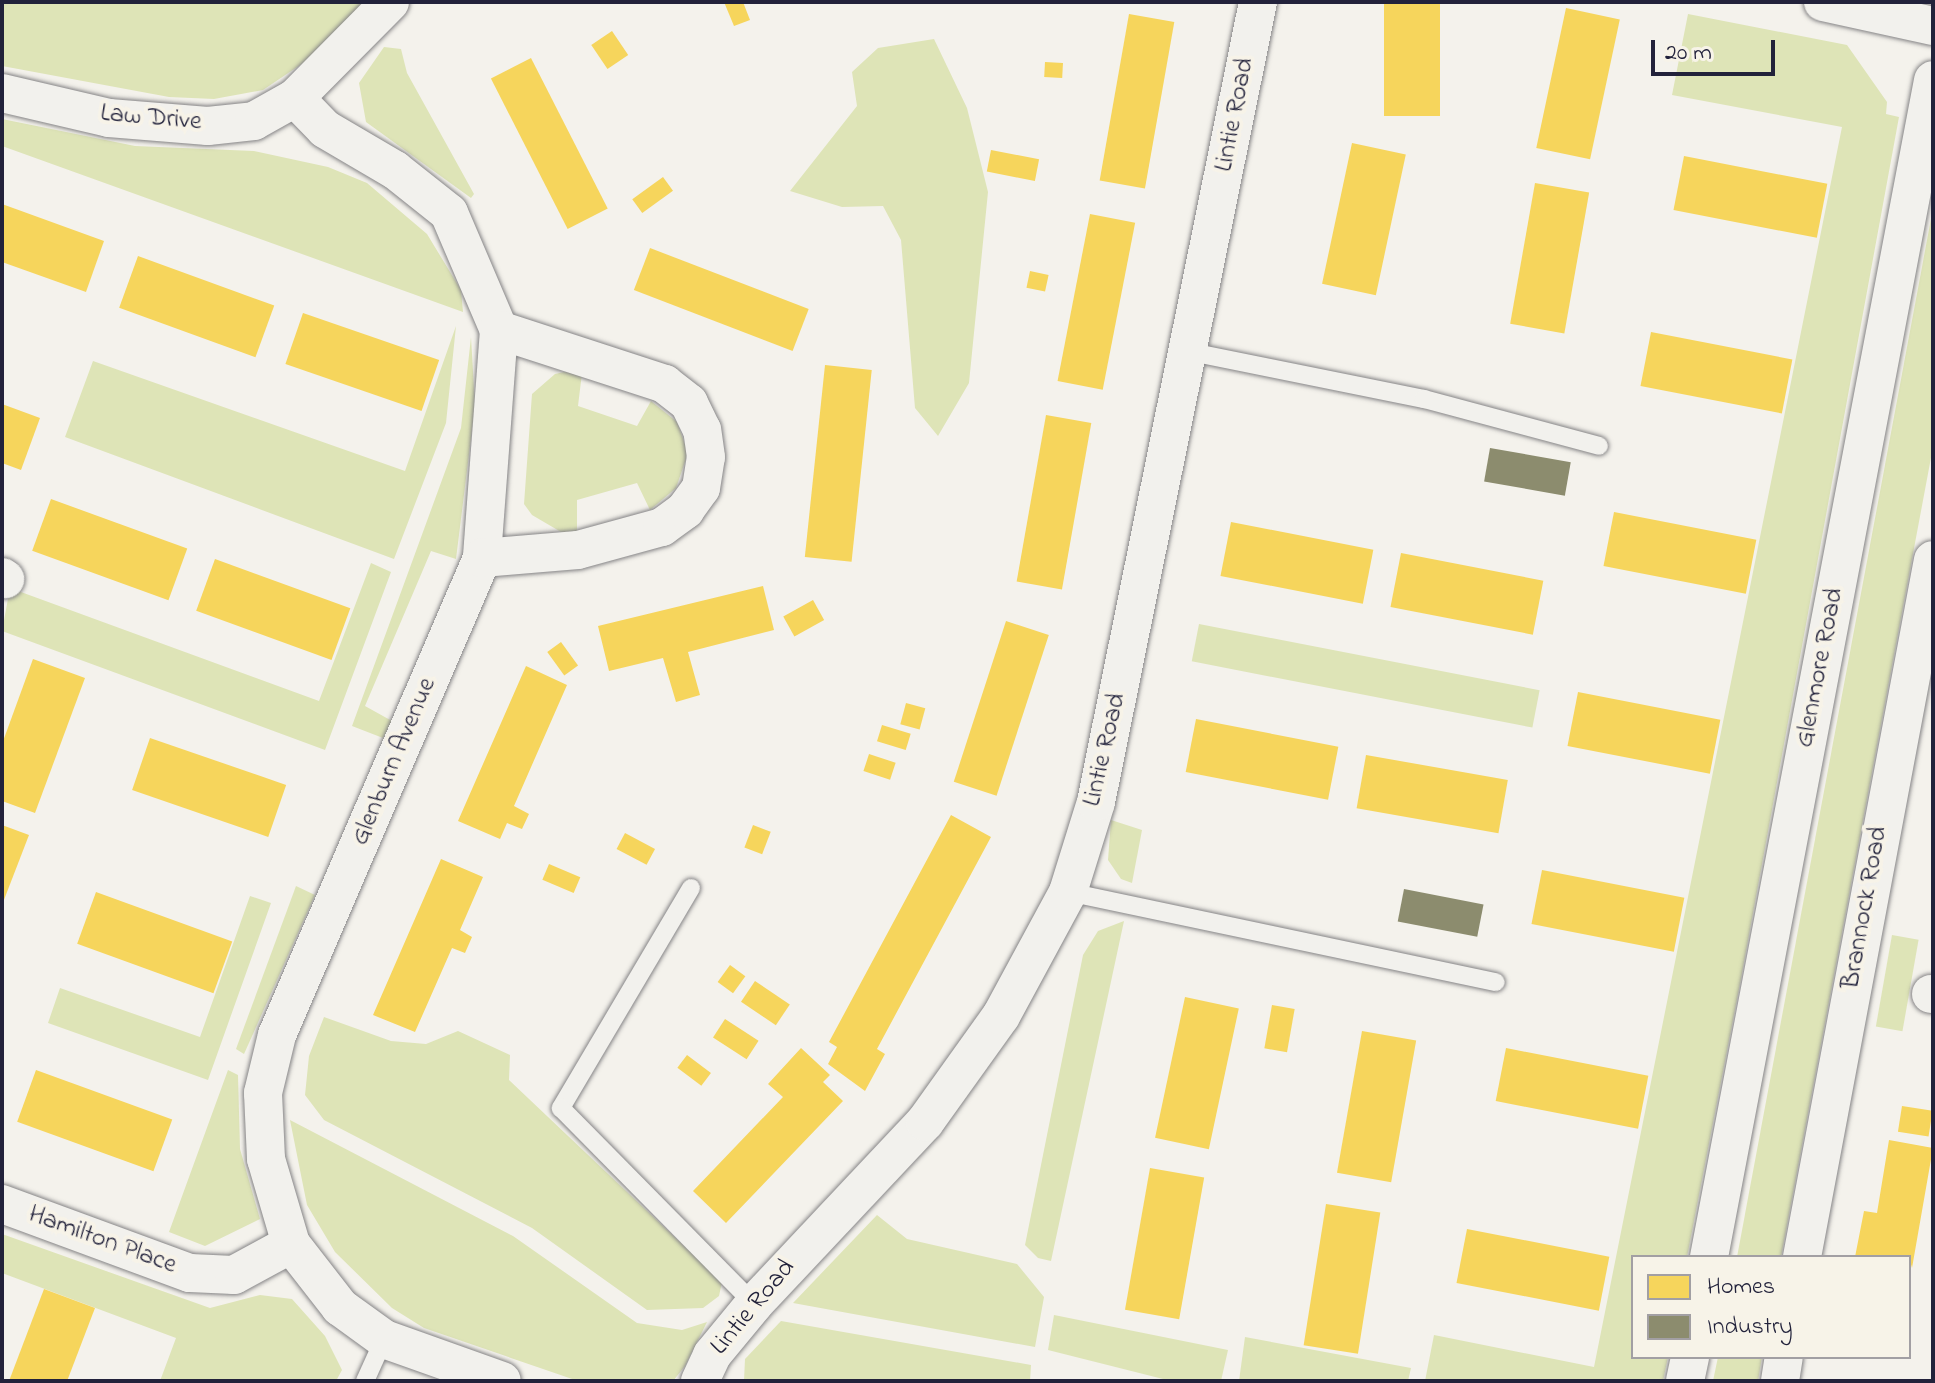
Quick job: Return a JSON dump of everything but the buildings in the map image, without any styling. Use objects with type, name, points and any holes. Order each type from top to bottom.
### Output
[{"type":"street","name":"Law Drive","points":[[2,93],[109,118],[208,126],[254,121],[295,98],[390,2]]},
{"type":"street","name":"Lintie Road","points":[[700,1381],[712,1355],[754,1304],[925,1122],[1001,1016],[1068,892],[1096,802],[1191,352],[1258,2]]},
{"type":"street","points":[[1823,2],[1933,26]]},
{"type":"street","name":"Glenmore Road","points":[[1709,1255],[1933,80]]},
{"type":"street","name":"Glenburn Avenue","points":[[295,98],[325,129],[395,170],[449,213],[499,330],[482,558],[277,1035],[263,1093],[266,1159],[291,1244],[340,1307],[384,1339],[502,1381]]},
{"type":"street","points":[[482,558],[578,550],[662,527],[685,510],[701,488],[706,457],[702,430],[689,403],[665,384],[499,330]]},
{"type":"street","name":"Brannock Road","points":[[1802,1255],[1933,560]]},
{"type":"street","name":"Hamilton Place","points":[[2,1204],[190,1273],[234,1275],[291,1244]]},
{"type":"street","points":[[1685,1381],[1690,1359]]},
{"type":"lane","points":[[1191,352],[1424,399],[1599,446]]},
{"type":"lane","points":[[691,888],[561,1108],[754,1304]]},
{"type":"lane","points":[[1068,892],[1496,982]]},
{"type":"lane","points":[[365,1381],[384,1339]]},
{"type":"green space","points":[[2,2],[365,2],[309,59],[263,90],[214,99],[169,97],[2,66]]},
{"type":"green space","points":[[1688,14],[1847,45],[1887,102],[1886,114],[1899,117],[1740,984],[1687,1255],[1631,1255],[1631,1359],[1668,1359],[1663,1381],[1425,1381],[1434,1335],[1594,1367],[1842,127],[1672,95]]},
{"type":"green space","points":[[934,39],[967,108],[988,192],[969,383],[938,436],[915,408],[901,240],[883,206],[842,207],[790,191],[857,106],[852,72],[878,48]]},
{"type":"green space","points":[[384,47],[401,49],[407,73],[474,194],[471,198],[366,122],[359,83]]},
{"type":"green space","points":[[2,119],[135,146],[254,151],[328,167],[367,183],[427,234],[461,290],[463,312],[2,146]]},
{"type":"green space","points":[[1933,208],[1933,447],[1781,1255],[1737,1255]]},
{"type":"green space","points":[[456,326],[446,423],[394,559],[65,437],[93,361],[405,471]]},
{"type":"green space","points":[[471,337],[475,406],[456,559],[431,551],[365,706],[392,721],[383,738],[352,726],[461,428]]},
{"type":"green space","points":[[573,370],[582,373],[578,406],[637,426],[651,401],[677,422],[688,453],[676,488],[650,510],[637,483],[577,500],[577,532],[561,532],[532,515],[524,504],[532,394],[555,374]]},
{"type":"green space","points":[[371,563],[391,572],[325,750],[2,631],[10,588],[319,701]]},
{"type":"green space","points":[[1199,624],[1540,690],[1532,728],[1192,661]]},
{"type":"green space","points":[[1111,820],[1142,830],[1132,883],[1121,879],[1108,860]]},
{"type":"green space","points":[[296,886],[315,895],[244,1054],[236,1049]]},
{"type":"green space","points":[[250,896],[271,903],[208,1080],[48,1023],[60,988],[200,1037]]},
{"type":"green space","points":[[1124,921],[1051,1261],[1038,1258],[1025,1245],[1083,955],[1098,931]]},
{"type":"green space","points":[[1892,935],[1919,940],[1902,1031],[1876,1027]]},
{"type":"green space","points":[[324,1017],[391,1041],[426,1044],[458,1031],[510,1055],[509,1080],[722,1282],[719,1296],[703,1308],[647,1310],[532,1228],[324,1120],[305,1095],[309,1056]]},
{"type":"green space","points":[[228,1070],[238,1075],[240,1149],[260,1219],[205,1246],[169,1232]]},
{"type":"green space","points":[[290,1120],[513,1236],[637,1323],[682,1330],[707,1322],[685,1366],[673,1381],[578,1381],[424,1328],[392,1308],[335,1252],[307,1205]]},
{"type":"green space","points":[[877,1215],[907,1239],[1017,1264],[1044,1297],[1035,1347],[793,1303]]},
{"type":"green space","points":[[2,1234],[210,1308],[260,1295],[292,1299],[325,1336],[342,1370],[336,1381],[160,1381],[176,1338],[2,1273]]},
{"type":"green space","points":[[1054,1315],[1228,1350],[1221,1381],[1171,1381],[1048,1350]]},
{"type":"green space","points":[[781,1321],[1031,1365],[1030,1381],[744,1381],[745,1359]]},
{"type":"green space","points":[[1245,1337],[1411,1368],[1408,1381],[1239,1381]]},
{"type":"green space","points":[[1718,1359],[1762,1359],[1758,1381],[1713,1381]]}]
